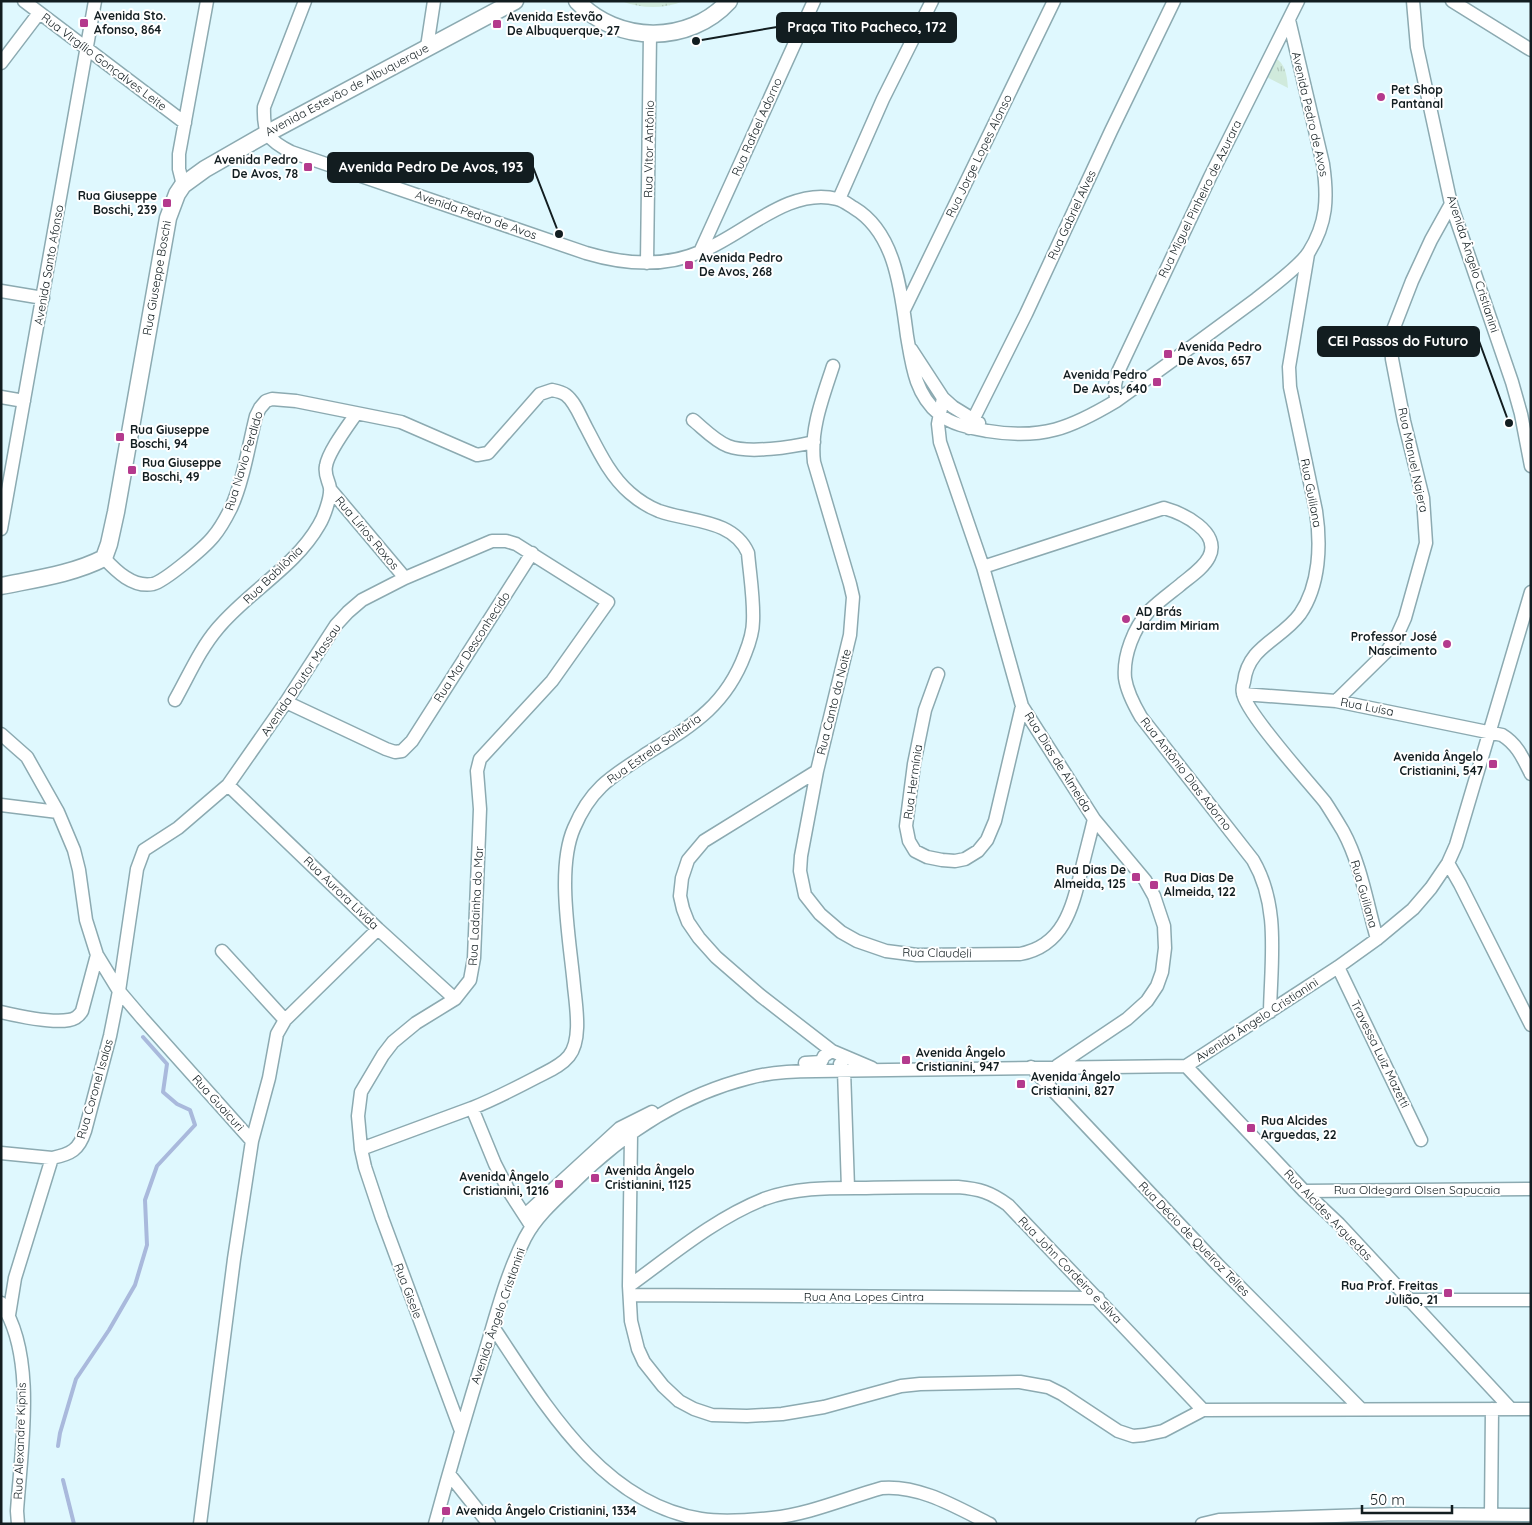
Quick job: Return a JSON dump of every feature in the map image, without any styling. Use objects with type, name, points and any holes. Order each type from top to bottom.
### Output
[{"type":"main road","name":"Avenida Estevão de Albuquerque","points":[[183,185],[205,169],[266,134],[515,1]]},
{"type":"main road","points":[[577,1],[597,18],[614,27],[650,34],[670,33],[690,28],[708,19],[729,1]]},
{"type":"main road","name":"Rua Giuseppe Boschi","points":[[104,558],[116,512],[168,218],[177,194],[183,185]]},
{"type":"main road","points":[[1,586],[76,569],[104,558]]},
{"type":"street","name":"Rua Virgílio Gonçalves Leite","points":[[24,1],[185,122]]},
{"type":"street","name":"Avenida Santo Afonso","points":[[1,529],[95,1]]},
{"type":"street","points":[[183,185],[179,161],[206,1]]},
{"type":"street","points":[[266,134],[263,122],[264,108],[305,1]]},
{"type":"street","points":[[427,47],[434,1]]},
{"type":"street","name":"Rua Rafael Adorno","points":[[700,252],[814,1]]},
{"type":"street","points":[[839,199],[883,99],[932,1]]},
{"type":"street","name":"Rua Jorge Lopes Alonso","points":[[904,310],[1054,1]]},
{"type":"street","name":"Rua Gabriel Alves","points":[[971,423],[1026,314],[1174,1]]},
{"type":"street","name":"Rua Miguel Pinheiro de Azurara","points":[[1116,401],[1115,385],[1118,372],[1210,177],[1298,1]]},
{"type":"street","name":"Avenida Ângelo Cristianini","points":[[1413,1],[1417,47],[1451,204],[1512,382],[1521,414],[1531,466]]},
{"type":"street","points":[[1452,1],[1531,50]]},
{"type":"street","points":[[1,63],[39,13]]},
{"type":"street","name":"Avenida Pedro de Avos","points":[[266,134],[275,143],[291,152],[607,259],[647,263],[674,260],[700,252],[788,204],[806,198],[824,197],[839,199],[857,209],[871,223],[886,244],[895,269],[904,310],[915,379],[926,401],[940,414],[994,432],[1038,434],[1054,430],[1093,414],[1116,401],[1272,286],[1308,254],[1321,228],[1324,216],[1326,182],[1288,20]]},
{"type":"street","name":"Rua Vitor Antônio","points":[[647,263],[650,34]]},
{"type":"street","name":"Rua Manuel Najera","points":[[1336,701],[1387,651],[1396,638],[1405,618],[1426,543],[1423,498],[1404,420],[1391,345],[1396,322],[1412,281],[1431,240],[1451,204]]},
{"type":"street","name":"Rua Guiliana","points":[[1308,254],[1289,367],[1290,387],[1316,511],[1319,530],[1319,556],[1314,580],[1301,612],[1294,622],[1253,656],[1247,665],[1242,694],[1255,716],[1326,803],[1344,832],[1357,865],[1377,940]]},
{"type":"street","points":[[1,291],[43,298]]},
{"type":"street","name":"Avenida Pedro de Avos","points":[[909,347],[943,398],[971,423]]},
{"type":"street","name":"Rua Canto da Noite","points":[[833,366],[817,415],[814,462],[853,597],[850,636],[817,771],[704,841],[688,860],[682,878],[680,896],[688,922],[699,938],[716,957],[760,996],[832,1051],[878,1070]]},
{"type":"street","name":"Rua Estrela Solitária","points":[[356,414],[401,422],[471,454],[482,455],[488,453],[495,446],[540,394],[552,390],[559,391],[566,395],[575,406],[614,476],[629,492],[641,502],[658,511],[725,529],[737,536],[748,554],[753,624],[750,640],[738,672],[711,709],[680,733],[628,766],[598,788],[589,800],[574,829],[568,846],[565,870],[577,1014],[576,1037],[572,1052],[560,1064],[494,1100],[472,1108]]},
{"type":"street","points":[[1,397],[24,401]]},
{"type":"street","name":"Rua Dias de Almeida","points":[[943,398],[938,424],[940,442],[983,568],[1022,706],[1094,819],[1145,880],[1154,896],[1164,926],[1165,948],[1162,972],[1157,986],[1147,1001],[1127,1019],[1057,1066]]},
{"type":"street","name":"Rua Navio Perdido","points":[[104,558],[123,576],[143,584],[153,584],[205,545],[214,536],[232,506],[256,416],[266,401],[281,399],[356,414]]},
{"type":"street","name":"Rua Babilônia","points":[[175,700],[194,663],[218,628],[291,560],[310,539],[320,524],[330,489],[326,478],[326,467],[330,455],[356,414]]},
{"type":"street","points":[[693,420],[717,440],[738,449],[786,448],[814,442]]},
{"type":"street","name":"Rua Lírios Roxos","points":[[330,489],[405,578]]},
{"type":"street","name":"Rua Antônio Dias Adorno","points":[[983,568],[1164,508],[1180,513],[1195,522],[1209,537],[1212,544],[1209,558],[1199,569],[1150,611],[1140,623],[1132,638],[1128,652],[1125,678],[1131,699],[1141,717],[1254,860],[1262,876],[1269,898],[1272,923],[1270,1012]]},
{"type":"street","name":"Avenida Doutor Massau","points":[[119,991],[140,858],[144,850],[178,828],[228,785],[286,702],[336,625],[362,600],[405,578],[492,541],[506,541],[532,553],[608,602]]},
{"type":"street","name":"Rua Mar Desconhecido","points":[[286,702],[396,752],[402,751],[412,741],[532,553]]},
{"type":"street","name":"Avenida Ângelo Cristianini","points":[[435,1524],[461,1431],[511,1271],[525,1238],[532,1227],[547,1208],[583,1172],[631,1134],[691,1097],[750,1078],[791,1072],[844,1070],[1057,1066],[1186,1066],[1377,940],[1413,909],[1430,888],[1448,863],[1456,845],[1531,592]]},
{"type":"street","name":"Rua Ladainha do Mar","points":[[362,1149],[358,1116],[361,1092],[383,1055],[400,1035],[456,999],[470,980],[474,958],[480,809],[477,771],[480,759],[552,681],[608,602]]},
{"type":"street","name":"Rua Hermínia","points":[[938,674],[938,680],[925,710],[914,764],[906,826],[909,841],[916,852],[928,857],[942,860],[965,859],[978,852],[987,840],[995,821],[1022,706]]},
{"type":"street","name":"Rua Luísa","points":[[1242,694],[1336,701],[1502,734],[1511,740],[1519,750],[1531,774]]},
{"type":"street","name":"Rua Guaicuri","points":[[1,734],[27,757],[58,812],[80,870],[86,920],[97,955],[119,991],[252,1141],[234,1259],[200,1524]]},
{"type":"street","name":"Rua Claudeli","points":[[817,771],[801,856],[800,872],[805,894],[820,914],[841,932],[872,947],[900,954],[1020,954],[1032,952],[1048,943],[1062,926],[1071,909],[1094,819]]},
{"type":"street","name":"Rua Aurora Lívida","points":[[228,785],[378,929],[456,999]]},
{"type":"street","points":[[1,804],[58,812]]},
{"type":"street","points":[[1448,863],[1531,1024]]},
{"type":"street","points":[[252,1141],[269,1078],[277,1034],[285,1020],[378,929]]},
{"type":"street","points":[[222,950],[285,1020]]},
{"type":"street","points":[[1,1012],[46,1019],[69,1020],[75,1018],[82,1012],[97,955]]},
{"type":"street","name":"Travessa Luiz Mazetti","points":[[1338,967],[1421,1140]]},
{"type":"street","name":"Rua Coronel Isaías","points":[[52,1158],[70,1152],[81,1143],[100,1074],[119,991]]},
{"type":"street","points":[[525,1215],[620,1128],[703,1085],[761,1067],[820,1062],[824,1056],[832,1051]]},
{"type":"street","name":"Rua Canto da Noite","points":[[832,1051],[844,1070]]},
{"type":"street","name":"Rua Alcides Arguedas","points":[[1186,1066],[1304,1191],[1339,1224],[1510,1409]]},
{"type":"street","name":"Rua Décio de Queiroz Telles","points":[[1031,1067],[1217,1264],[1361,1408]]},
{"type":"street","points":[[844,1070],[848,1188]]},
{"type":"street","points":[[362,1149],[472,1108],[495,1164],[532,1227]]},
{"type":"street","points":[[631,1134],[630,1291],[632,1322],[638,1349],[644,1362],[663,1386],[678,1401],[694,1409],[712,1414],[747,1416],[782,1414],[824,1407],[901,1386],[1020,1382],[1048,1387],[1062,1394],[1118,1431],[1133,1436],[1163,1431],[1203,1410],[1361,1408],[1531,1409]]},
{"type":"street","name":"Rua Gisele","points":[[362,1149],[365,1168],[393,1253],[461,1431]]},
{"type":"street","points":[[1,1153],[52,1158],[15,1278],[9,1315]]},
{"type":"street","name":"Rua John Cordeiro e Silva","points":[[630,1291],[701,1234],[734,1213],[764,1199],[788,1192],[814,1188],[958,1186],[978,1188],[995,1195],[1008,1205],[1203,1410]]},
{"type":"street","name":"Rua Oldegard Olsen Sapucaia","points":[[1304,1191],[1531,1189]]},
{"type":"street","name":"Rua Ana Lopes Cintra","points":[[630,1291],[1098,1298]]},
{"type":"street","points":[[1408,1300],[1531,1300]]},
{"type":"street","name":"Rua Alexandre Kipnis","points":[[1,1303],[9,1315],[19,1343],[22,1371],[24,1410],[17,1511],[18,1524]]},
{"type":"street","points":[[493,1327],[553,1415],[597,1465],[624,1487],[660,1508],[701,1519],[773,1518],[809,1511],[882,1488],[894,1487],[908,1488],[943,1500],[990,1524]]},
{"type":"street","points":[[1491,1515],[1492,1409]]},
{"type":"street","points":[[449,1474],[489,1524]]},
{"type":"street","points":[[1202,1524],[1219,1520],[1394,1514],[1531,1515]]},
{"type":"green space","points":[[621,1],[684,1],[668,6],[653,7],[637,6]]},
{"type":"green space","points":[[1271,56],[1276,58],[1282,65],[1286,73],[1288,88],[1261,74]]},
{"type":"waterway","points":[[58,1446],[76,1379],[109,1330],[135,1285],[147,1245],[145,1200],[157,1166],[195,1125],[190,1110],[177,1104],[163,1092],[167,1064],[143,1037]]},
{"type":"waterway","points":[[63,1480],[74,1524]]},
{"type":"place","name":"Avenida Sto. Afonso, 864","points":[[84,23]]},
{"type":"place","name":"Avenida Estevão De Albuquerque, 27","points":[[497,24]]},
{"type":"place","name":"Praça Tito Pacheco, 172","points":[[696,41]]},
{"type":"place","name":"Pet Shop Pantanal","points":[[1381,97]]},
{"type":"place","name":"Avenida Pedro De Avos, 78","points":[[308,167]]},
{"type":"place","name":"Rua Giuseppe Boschi, 239","points":[[167,203]]},
{"type":"place","name":"Avenida Pedro De Avos, 193","points":[[559,234]]},
{"type":"place","name":"Avenida Pedro De Avos, 268","points":[[689,265]]},
{"type":"place","name":"Avenida Pedro De Avos, 657","points":[[1168,354]]},
{"type":"place","name":"Avenida Pedro De Avos, 640","points":[[1157,382]]},
{"type":"place","name":"CEI Passos do Futuro","points":[[1509,423]]},
{"type":"place","name":"Rua Giuseppe Boschi, 94","points":[[120,437]]},
{"type":"place","name":"Rua Giuseppe Boschi, 49","points":[[132,470]]},
{"type":"place","name":"AD Brás Jardim Miriam","points":[[1126,619]]},
{"type":"place","name":"Professor José Nascimento","points":[[1447,644]]},
{"type":"place","name":"Avenida Ângelo Cristianini, 547","points":[[1493,764]]},
{"type":"place","name":"Rua Dias De Almeida, 125","points":[[1136,877]]},
{"type":"place","name":"Rua Dias De Almeida, 122","points":[[1154,885]]},
{"type":"place","name":"Avenida Ângelo Cristianini, 947","points":[[906,1060]]},
{"type":"place","name":"Avenida Ângelo Cristianini, 827","points":[[1021,1084]]},
{"type":"place","name":"Rua Alcides Arguedas, 22","points":[[1251,1128]]},
{"type":"place","name":"Avenida Ângelo Cristianini, 1125","points":[[595,1178]]},
{"type":"place","name":"Avenida Ângelo Cristianini, 1216","points":[[559,1184]]},
{"type":"place","name":"Rua Prof. Freitas Julião, 21","points":[[1448,1293]]},
{"type":"place","name":"Avenida Ângelo Cristianini, 1334","points":[[446,1511]]}]
